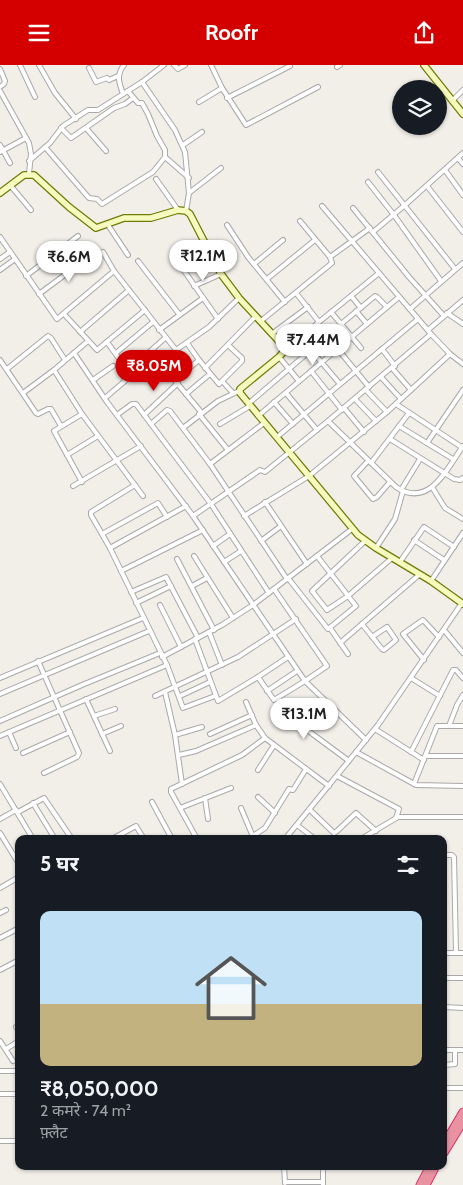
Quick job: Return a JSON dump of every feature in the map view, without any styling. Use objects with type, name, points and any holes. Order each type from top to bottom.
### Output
[{"type":"highway","points":[[447,1140],[463,1112]]},
{"type":"highway","points":[[447,1140],[463,1122]]},
{"type":"highway","points":[[420,1185],[428,1170]]},
{"type":"highway","points":[[426,1185],[434,1170]]},
{"type":"street","points":[[0,87],[5,83],[0,68],[4,65]]},
{"type":"street","points":[[20,65],[35,97]]},
{"type":"street","points":[[39,65],[56,93],[76,119]]},
{"type":"street","points":[[123,94],[118,76],[124,65]]},
{"type":"street","points":[[29,161],[45,147],[61,128],[85,112],[98,110],[142,82],[164,65]]},
{"type":"street","points":[[174,65],[178,69],[186,65]]},
{"type":"street","points":[[211,65],[222,89],[244,125],[248,125],[318,87]]},
{"type":"street","points":[[424,65],[463,114]]},
{"type":"street","points":[[227,98],[290,66]]},
{"type":"street","points":[[89,68],[96,82],[107,77],[110,80],[118,76]]},
{"type":"street","points":[[142,82],[166,116],[183,145],[187,158],[189,178],[186,211]]},
{"type":"street","points":[[199,102],[222,89]]},
{"type":"street","points":[[452,101],[463,90]]},
{"type":"street","points":[[0,91],[31,148],[29,174]]},
{"type":"street","points":[[45,147],[89,198],[97,199],[102,205],[153,172],[165,157],[165,150],[142,102],[138,103],[128,91]]},
{"type":"street","points":[[61,128],[70,138],[114,108],[125,104],[133,98]]},
{"type":"street","points":[[86,128],[106,151]]},
{"type":"street","points":[[183,145],[202,132]]},
{"type":"street","points":[[1,151],[26,137]]},
{"type":"street","points":[[0,145],[1,151],[10,163]]},
{"type":"street","points":[[330,257],[394,215],[463,153]]},
{"type":"street","points":[[165,157],[189,178]]},
{"type":"street","points":[[458,158],[463,164]]},
{"type":"street","points":[[189,193],[221,168]]},
{"type":"street","points":[[444,170],[463,195]]},
{"type":"street","points":[[378,172],[455,269]]},
{"type":"street","points":[[0,193],[24,175],[29,174],[38,178],[94,227],[108,225],[124,218],[146,219],[178,210],[186,211],[190,214],[221,274],[239,298],[286,349]]},
{"type":"street","points":[[156,179],[170,196],[178,210]]},
{"type":"street","points":[[368,182],[442,281]]},
{"type":"street","points":[[10,185],[31,210]]},
{"type":"street","points":[[427,187],[463,232]]},
{"type":"street","points":[[322,206],[429,332],[450,354],[463,364]]},
{"type":"street","points":[[353,209],[425,296],[446,315],[463,324]]},
{"type":"street","points":[[205,368],[259,318],[296,293],[331,265],[330,257],[300,221]]},
{"type":"street","points":[[108,225],[128,255]]},
{"type":"street","points":[[227,225],[254,264],[285,301]]},
{"type":"street","points":[[26,276],[78,236]]},
{"type":"street","points":[[0,237],[56,318],[59,319],[114,271]]},
{"type":"street","points":[[254,264],[283,240]]},
{"type":"street","points":[[267,279],[315,240]]},
{"type":"street","points":[[0,259],[10,252]]},
{"type":"street","points":[[95,257],[103,252],[114,271],[176,351],[218,319],[239,298]]},
{"type":"street","points":[[173,255],[218,319]]},
{"type":"street","points":[[39,294],[70,271],[86,256]]},
{"type":"street","points":[[0,270],[16,259]]},
{"type":"street","points":[[138,261],[179,314]]},
{"type":"street","points":[[410,309],[463,263]]},
{"type":"street","points":[[183,428],[200,413],[236,392],[379,273]]},
{"type":"street","points":[[194,286],[221,274]]},
{"type":"street","points":[[80,333],[129,290]]},
{"type":"street","points":[[296,293],[387,412]]},
{"type":"street","points":[[350,296],[361,308]]},
{"type":"street","points":[[341,324],[376,296],[387,307]]},
{"type":"street","points":[[258,416],[399,297]]},
{"type":"street","points":[[159,330],[202,298]]},
{"type":"street","points":[[193,516],[260,470],[265,472],[289,453],[382,377],[463,300]]},
{"type":"street","points":[[273,333],[308,307]]},
{"type":"street","points":[[64,314],[97,350],[145,311]]},
{"type":"street","points":[[356,311],[367,323]]},
{"type":"street","points":[[331,312],[361,347]]},
{"type":"street","points":[[277,437],[418,319]]},
{"type":"street","points":[[116,353],[153,322]]},
{"type":"street","points":[[7,369],[48,336],[66,361]]},
{"type":"street","points":[[300,337],[340,384]]},
{"type":"street","points":[[105,398],[125,381],[124,375],[128,371],[165,338]]},
{"type":"street","points":[[23,393],[66,361],[88,341]]},
{"type":"street","points":[[107,342],[128,371]]},
{"type":"street","points":[[187,343],[218,384],[223,382],[242,359],[228,345]]},
{"type":"street","points":[[382,349],[411,390]]},
{"type":"street","points":[[220,424],[249,405],[311,350]]},
{"type":"street","points":[[151,352],[186,393],[228,450]]},
{"type":"street","points":[[74,353],[117,415],[186,506],[305,681],[366,740]]},
{"type":"street","points":[[244,516],[309,476],[364,432],[450,354]]},
{"type":"street","points":[[279,357],[299,381]]},
{"type":"street","points":[[0,360],[37,414],[51,409],[61,426]]},
{"type":"street","points":[[144,415],[198,360]]},
{"type":"street","points":[[93,380],[113,366]]},
{"type":"street","points":[[54,370],[82,414],[143,496]]},
{"type":"street","points":[[310,371],[364,432]]},
{"type":"street","points":[[186,393],[210,374]]},
{"type":"street","points":[[382,377],[401,399]]},
{"type":"street","points":[[223,382],[249,405],[352,529],[365,541],[463,602],[375,729],[289,835]]},
{"type":"street","points":[[427,443],[463,390]]},
{"type":"street","points":[[286,393],[316,430]]},
{"type":"street","points":[[355,399],[376,421]]},
{"type":"street","points":[[274,402],[293,424]]},
{"type":"street","points":[[117,415],[134,403],[211,504],[269,593]]},
{"type":"street","points":[[328,421],[390,482],[402,491],[415,494],[421,493],[432,487],[463,447],[396,404]]},
{"type":"street","points":[[151,424],[169,410],[210,464],[287,579],[328,629],[330,628],[348,654]]},
{"type":"street","points":[[390,482],[376,499],[373,499],[354,476],[370,462],[409,413]]},
{"type":"street","points":[[82,414],[54,432],[82,482]]},
{"type":"street","points":[[210,464],[264,423]]},
{"type":"street","points":[[399,426],[454,459]]},
{"type":"street","points":[[67,455],[98,436]]},
{"type":"street","points":[[390,439],[457,480],[463,478]]},
{"type":"street","points":[[73,486],[141,446]]},
{"type":"street","points":[[376,548],[395,519],[402,491],[420,459]]},
{"type":"street","points":[[135,485],[91,512],[91,515],[110,548],[167,665],[183,708],[185,709],[216,696]]},
{"type":"street","points":[[432,487],[445,508],[463,519]]},
{"type":"street","points":[[266,502],[306,564]]},
{"type":"street","points":[[102,535],[158,503],[168,517]]},
{"type":"street","points":[[110,548],[186,506]]},
{"type":"street","points":[[261,541],[281,526]]},
{"type":"street","points":[[400,562],[424,527],[454,547]]},
{"type":"street","points":[[0,721],[54,697],[181,647],[211,631],[253,605],[352,529]]},
{"type":"street","points":[[121,571],[202,530]]},
{"type":"street","points":[[431,581],[463,533]]},
{"type":"street","points":[[213,546],[230,534]]},
{"type":"street","points":[[414,540],[444,560]]},
{"type":"street","points":[[365,541],[312,591],[327,610],[348,596],[392,558]]},
{"type":"street","points":[[224,562],[241,551]]},
{"type":"street","points":[[194,556],[233,618]]},
{"type":"street","points":[[317,556],[356,606],[330,628]]},
{"type":"street","points":[[178,559],[211,631],[222,665]]},
{"type":"street","points":[[340,643],[420,574]]},
{"type":"street","points":[[131,592],[164,577],[167,578],[196,638],[210,682],[219,700],[288,657]]},
{"type":"street","points":[[192,586],[207,578]]},
{"type":"street","points":[[136,603],[171,586]]},
{"type":"street","points":[[258,677],[273,699],[278,698],[327,666],[274,589]]},
{"type":"street","points":[[160,605],[181,647]]},
{"type":"street","points":[[0,678],[143,619]]},
{"type":"street","points":[[155,696],[222,665],[274,635],[296,619]]},
{"type":"street","points":[[424,660],[403,634],[423,620],[439,637]]},
{"type":"street","points":[[362,624],[372,637],[383,650],[396,640],[387,627],[372,637]]},
{"type":"street","points":[[444,630],[463,653]]},
{"type":"street","points":[[0,694],[150,631]]},
{"type":"street","points":[[38,661],[79,755],[44,773]]},
{"type":"street","points":[[0,736],[167,665]]},
{"type":"street","points":[[410,752],[453,670],[456,670],[463,678]]},
{"type":"street","points":[[267,691],[298,671]]},
{"type":"street","points":[[411,678],[440,696]]},
{"type":"street","points":[[180,696],[210,682]]},
{"type":"street","points":[[164,692],[179,755],[182,783]]},
{"type":"street","points":[[449,726],[463,695]]},
{"type":"street","points":[[278,698],[299,724],[349,761]]},
{"type":"street","points":[[86,699],[110,751]]},
{"type":"street","points":[[246,702],[256,725],[265,738],[329,786]]},
{"type":"street","points":[[94,716],[115,709]]},
{"type":"street","points":[[210,734],[252,715]]},
{"type":"street","points":[[102,734],[121,725]]},
{"type":"street","points":[[179,755],[196,751],[256,725]]},
{"type":"street","points":[[414,784],[436,727],[463,726]]},
{"type":"street","points":[[175,735],[202,727]]},
{"type":"street","points":[[375,729],[410,752],[425,758],[463,756]]},
{"type":"street","points":[[9,732],[16,748]]},
{"type":"street","points":[[23,753],[70,732]]},
{"type":"street","points":[[196,835],[171,790],[242,755],[265,738]]},
{"type":"street","points":[[258,770],[274,745]]},
{"type":"street","points":[[356,752],[414,784],[422,786],[463,786]]},
{"type":"street","points":[[257,835],[263,831],[289,789],[293,790],[306,769]]},
{"type":"street","points":[[337,777],[400,809],[396,818]]},
{"type":"street","points":[[0,784],[31,835]]},
{"type":"street","points":[[180,808],[231,788]]},
{"type":"street","points":[[258,797],[275,813]]},
{"type":"street","points":[[0,819],[42,798],[45,799],[69,835]]},
{"type":"street","points":[[204,798],[208,819]]},
{"type":"street","points":[[152,802],[170,835]]},
{"type":"street","points":[[33,803],[53,835]]},
{"type":"street","points":[[241,808],[253,835]]},
{"type":"street","points":[[310,810],[334,833],[356,813],[376,831]]},
{"type":"street","points":[[368,835],[396,818],[463,817]]},
{"type":"street","points":[[298,825],[310,835]]},
{"type":"street","points":[[119,835],[136,826],[142,835]]},
{"type":"street","points":[[0,833],[15,857]]},
{"type":"street","points":[[447,855],[454,857],[456,953]]},
{"type":"street","points":[[0,888],[15,879]]},
{"type":"street","points":[[0,913],[6,910]]},
{"type":"street","points":[[0,938],[15,930]]},
{"type":"street","points":[[447,953],[463,953]]},
{"type":"street","points":[[0,970],[15,962]]},
{"type":"street","points":[[447,978],[463,978]]},
{"type":"street","points":[[447,1007],[463,1008]]},
{"type":"street","points":[[0,1041],[13,1061]]},
{"type":"street","points":[[6,1049],[15,1043]]},
{"type":"street","points":[[447,1050],[463,1049]]},
{"type":"street","points":[[447,1065],[455,1064],[455,1050]]},
{"type":"street","points":[[0,1071],[15,1071]]},
{"type":"street","points":[[447,1089],[463,1088]]},
{"type":"street","points":[[0,1094],[15,1094]]},
{"type":"street","points":[[0,1141],[15,1141]]},
{"type":"street","points":[[284,1170],[285,1184],[323,1184],[323,1170]]}]
